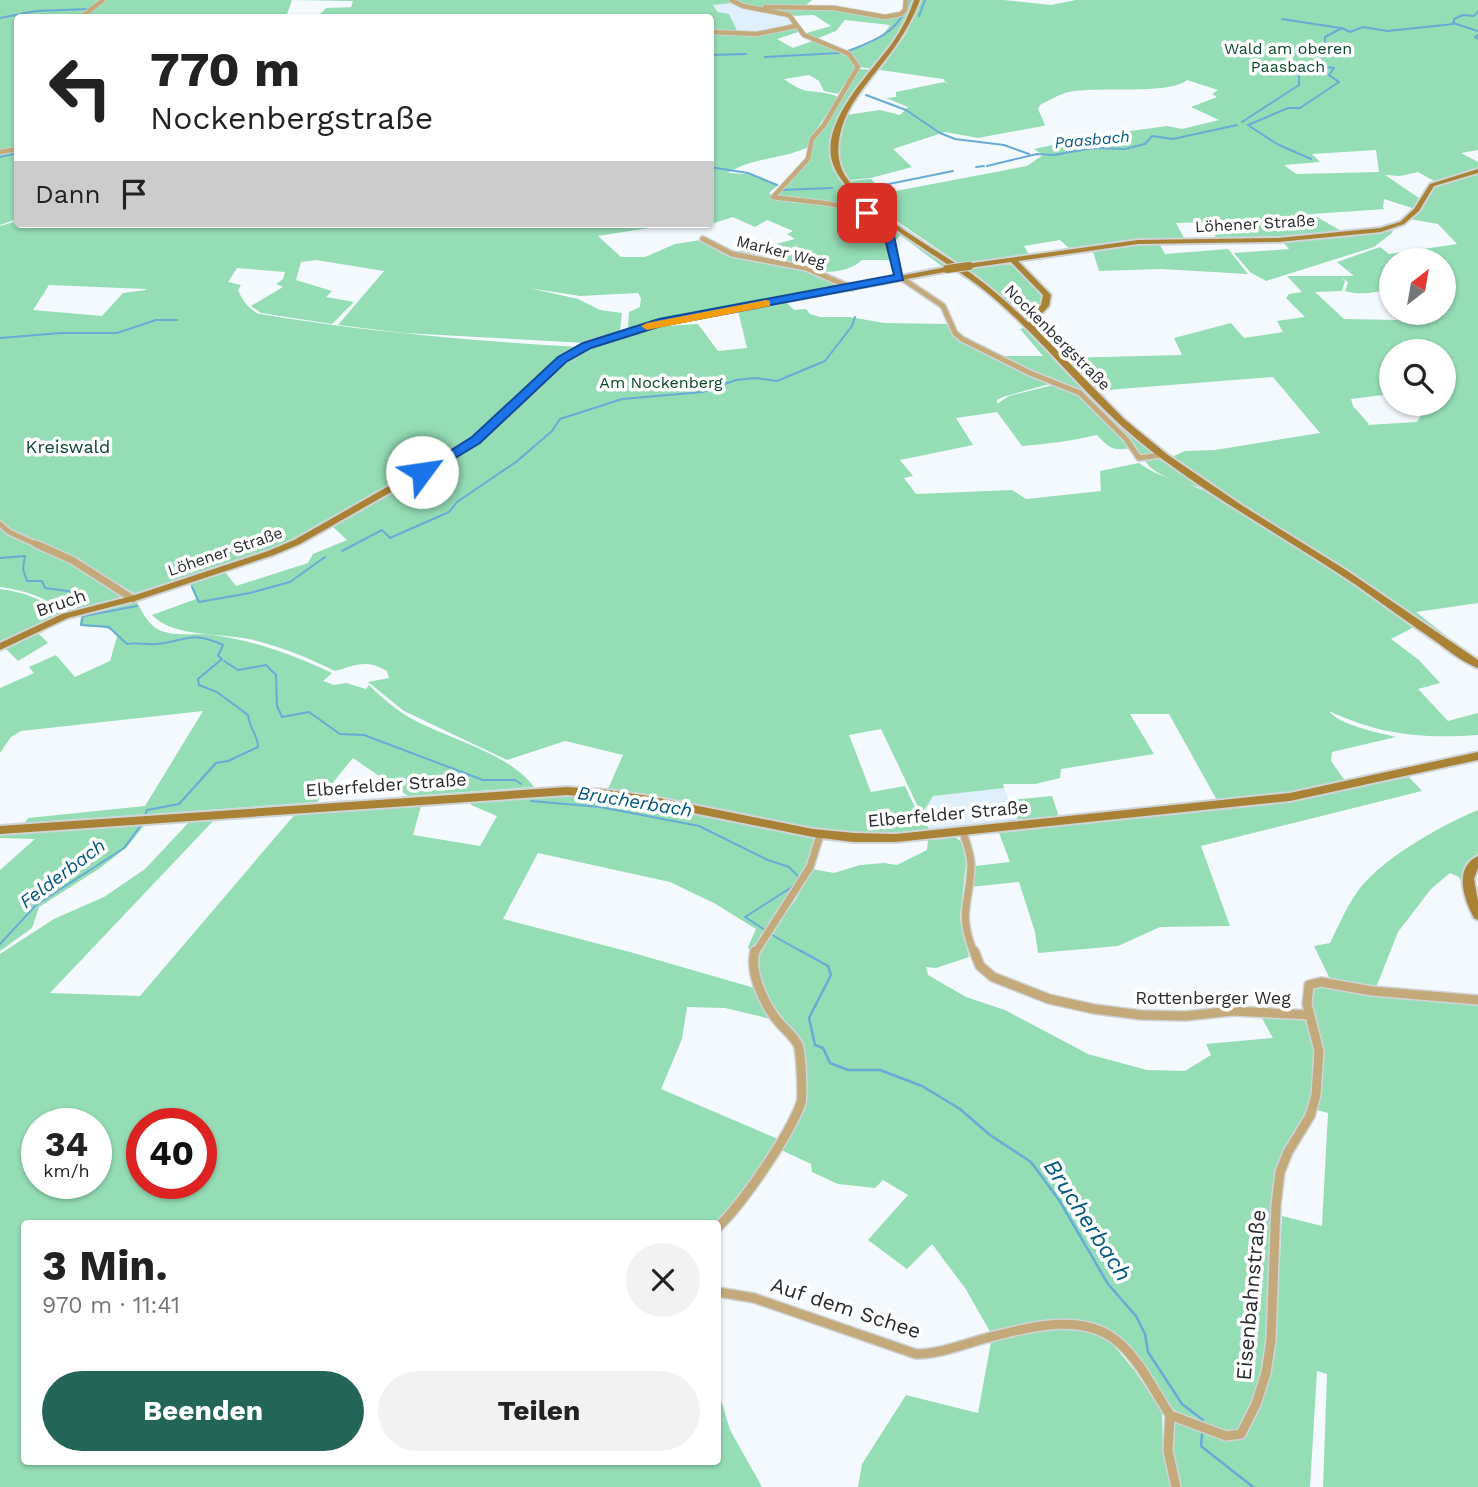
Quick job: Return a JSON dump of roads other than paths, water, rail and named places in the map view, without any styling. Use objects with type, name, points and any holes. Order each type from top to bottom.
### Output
[{"type":"main road","name":"Nockenbergstraße","points":[[917,0],[911,19],[896,46],[854,97],[835,132],[835,163],[856,192],[880,214],[983,285],[1017,315],[1108,410],[1161,455],[1239,508],[1382,598],[1478,665]]},
{"type":"main road","name":"Löhener Straße","points":[[134,598],[271,553],[393,490],[476,440],[562,360],[587,345],[659,323],[900,277],[1012,259],[1138,242],[1278,240],[1381,230],[1399,226],[1417,210],[1432,185],[1478,171]]},
{"type":"main road","points":[[1012,259],[1047,295],[1032,322],[1033,332]]},
{"type":"main road","points":[[1017,315],[1039,311]]},
{"type":"main road","name":"Bruch","points":[[0,647],[42,625],[134,598]]},
{"type":"main road","name":"Elberfelder Straße","points":[[0,830],[567,791],[623,797],[820,835],[883,839],[1290,797],[1478,756]]},
{"type":"main road","points":[[1478,860],[1471,868],[1468,882],[1478,915]]},
{"type":"street","points":[[85,14],[103,0]]},
{"type":"street","points":[[731,0],[743,6],[789,15],[804,35],[845,52],[855,61],[858,67],[824,125],[812,139],[808,159],[772,196],[778,200],[856,210],[880,219],[890,234],[900,277]]},
{"type":"street","points":[[743,6],[834,8],[885,17],[901,14],[906,0]]},
{"type":"street","points":[[714,32],[757,34],[796,26]]},
{"type":"street","name":"Marker Weg","points":[[703,239],[733,254],[806,268],[852,288]]},
{"type":"street","name":"Nockenbergstraße","points":[[900,277],[943,306],[955,333],[962,339],[1037,377],[1080,393],[1120,432],[1139,458],[1161,455]]},
{"type":"street","points":[[0,524],[9,532],[72,560],[134,598]]},
{"type":"street","name":"Rottenberger Weg","points":[[963,832],[971,863],[963,912],[965,931],[980,966],[993,977],[1042,997],[1094,1009],[1186,1016],[1232,1011],[1310,1015],[1306,989],[1309,985],[1321,982],[1372,991],[1478,1000]]},
{"type":"street","points":[[721,1224],[746,1195],[794,1118],[802,1100],[798,1045],[766,1003],[753,959],[756,948],[810,867],[820,835]]},
{"type":"street","name":"Eisenbahnstraße","points":[[1170,1415],[1226,1436],[1241,1434],[1259,1402],[1265,1381],[1280,1172],[1292,1145],[1314,1109],[1316,1098],[1318,1040],[1310,1015]]},
{"type":"street","name":"Auf dem Schee","points":[[721,1292],[754,1298],[916,1354],[931,1354],[1044,1326],[1070,1324],[1094,1328],[1117,1341],[1170,1415]]},
{"type":"street","points":[[1170,1415],[1167,1451],[1176,1487]]},
{"type":"waterway","points":[[848,51],[886,33],[900,20],[909,0]]},
{"type":"waterway","points":[[919,16],[925,0]]},
{"type":"waterway","points":[[21,14],[89,9]]},
{"type":"waterway","name":"Paasbach","points":[[1454,23],[1454,19],[1463,15],[1474,16],[1478,11]]},
{"type":"waterway","points":[[0,18],[14,15]]},
{"type":"waterway","points":[[1282,19],[1340,28]]},
{"type":"waterway","name":"Paasbach","points":[[1325,42],[1325,37],[1342,28],[1350,32],[1363,27],[1387,31],[1454,23]]},
{"type":"waterway","points":[[1454,23],[1478,31]]},
{"type":"waterway","points":[[1478,35],[1475,37],[1478,39]]},
{"type":"waterway","name":"Paasbach","points":[[1242,122],[1299,85],[1299,75],[1326,54],[1321,50],[1324,45]]},
{"type":"waterway","points":[[765,57],[839,53]]},
{"type":"waterway","points":[[714,55],[746,54]]},
{"type":"waterway","points":[[1311,159],[1277,144],[1248,125],[1288,108],[1300,108],[1339,82],[1329,75],[1334,68],[1326,67],[1319,60]]},
{"type":"waterway","points":[[1267,72],[1287,74]]},
{"type":"waterway","name":"Paasbach","points":[[1291,74],[1300,73]]},
{"type":"waterway","points":[[866,95],[906,110],[940,133],[955,139],[1004,145],[1029,154]]},
{"type":"waterway","name":"Paasbach","points":[[987,166],[1037,154],[1054,155],[1093,148],[1125,149],[1145,144],[1152,136],[1173,139],[1237,125]]},
{"type":"waterway","points":[[0,157],[14,154]]},
{"type":"waterway","name":"Paasbach","points":[[976,167],[984,166]]},
{"type":"waterway","name":"Paasbach","points":[[714,168],[748,173],[777,185]]},
{"type":"waterway","name":"Paasbach","points":[[879,186],[953,171]]},
{"type":"waterway","name":"Paasbach","points":[[781,190],[832,188]]},
{"type":"waterway","points":[[342,551],[382,530],[390,538],[449,512],[457,502],[516,462],[552,431],[560,419],[622,399],[703,392],[736,380],[756,378],[777,381],[825,361],[852,326],[855,317]]},
{"type":"waterway","points":[[0,338],[61,333],[117,333],[156,320],[177,320]]},
{"type":"waterway","name":"Felderbach","points":[[0,558],[25,556],[23,569],[27,581],[42,581],[45,588],[75,592],[83,617],[81,625],[109,627],[127,644],[166,643],[195,637],[223,645],[218,656],[222,659],[198,679],[199,685],[217,692],[248,715],[258,747],[228,761],[216,763],[179,804],[147,810],[145,815]]},
{"type":"waterway","points":[[192,587],[199,602],[250,593],[290,582],[325,557]]},
{"type":"waterway","points":[[84,616],[137,606]]},
{"type":"waterway","name":"Brucherbach","points":[[224,661],[238,670],[266,665],[276,675],[277,706],[282,717],[309,712],[340,734],[364,735],[483,780],[515,780],[521,784]]},
{"type":"waterway","name":"Brucherbach","points":[[531,801],[600,807],[699,826],[768,860],[789,867],[799,877],[792,887],[745,917],[765,930]]},
{"type":"waterway","name":"Felderbach","points":[[0,944],[36,905],[124,848],[141,825]]},
{"type":"waterway","name":"Brucherbach","points":[[772,935],[804,953]]},
{"type":"waterway","name":"Brucherbach","points":[[801,951],[828,966],[831,975],[809,1018],[815,1045],[823,1048],[830,1063],[848,1070],[880,1070],[922,1086],[960,1109],[990,1135],[1031,1162],[1059,1200],[1108,1284],[1136,1316],[1145,1334],[1148,1352],[1182,1404],[1203,1420]]},
{"type":"waterway","name":"Brucherbach","points":[[1202,1434],[1201,1446],[1253,1487]]},
{"type":"park label","name":"Wald am oberen Paasbach","points":[[1288,57]]},
{"type":"park label","name":"Am Nockenberg","points":[[661,382]]},
{"type":"park label","name":"Kreiswald","points":[[68,447]]}]
